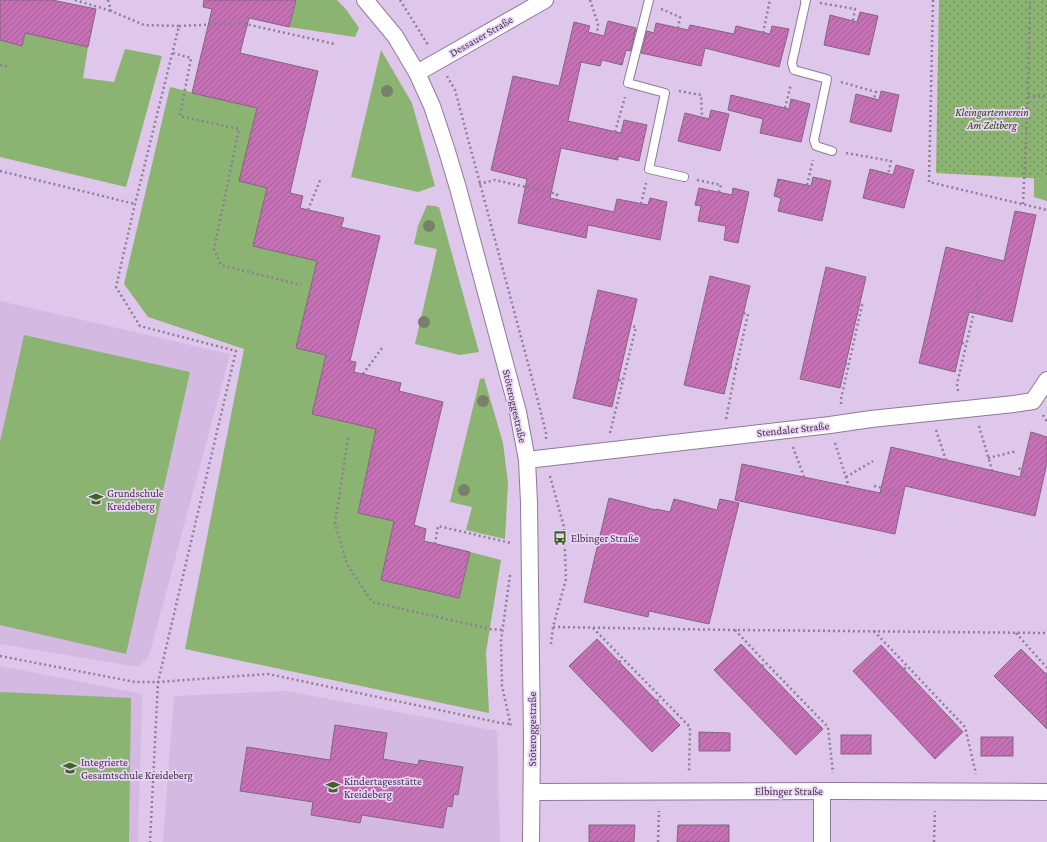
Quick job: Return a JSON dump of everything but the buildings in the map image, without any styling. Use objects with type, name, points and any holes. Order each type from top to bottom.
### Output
[{"type":"street","name":"Stöteroggestraße","points":[[365,0],[395,36],[417,73],[432,106],[458,188],[518,412],[527,460],[530,547],[531,842]]},
{"type":"street","name":"Dessauer Straße","points":[[417,73],[545,0]]},
{"type":"street","name":"Stendaler Straße","points":[[527,460],[968,408],[1014,404],[1033,401],[1047,380]]},
{"type":"street","points":[[822,842],[829,791]]},
{"type":"street","name":"Elbinger Straße","points":[[532,792],[1047,792]]},
{"type":"lane","points":[[805,0],[792,63],[794,70],[828,79],[814,140],[816,146],[832,150]]},
{"type":"lane","points":[[648,1],[628,83],[665,93],[649,169],[684,177]]},
{"type":"path","points":[[75,0],[111,11],[144,25],[179,26],[241,23],[335,44]]},
{"type":"path","points":[[108,0],[111,11]]},
{"type":"path","points":[[590,0],[598,24],[596,34]]},
{"type":"path","points":[[763,32],[770,0]]},
{"type":"path","points":[[805,0],[855,9],[853,21]]},
{"type":"path","points":[[933,0],[929,182],[1047,210]]},
{"type":"path","points":[[1023,204],[1028,96],[1030,0]]},
{"type":"path","points":[[648,1],[680,17],[678,28]]},
{"type":"path","points":[[150,842],[158,682],[236,351],[140,326],[116,287],[179,26]]},
{"type":"path","points":[[172,53],[191,58],[180,116],[239,129],[214,249],[221,265],[301,285]]},
{"type":"path","points":[[0,65],[10,67]]},
{"type":"path","points":[[785,108],[794,70]]},
{"type":"path","points":[[828,79],[876,92],[874,98]]},
{"type":"path","points":[[615,132],[628,83]]},
{"type":"path","points":[[665,93],[673,89],[700,96],[702,117]]},
{"type":"path","points":[[1028,96],[1047,96]]},
{"type":"path","points":[[807,185],[816,146]]},
{"type":"path","points":[[832,150],[890,161],[888,174]]},
{"type":"path","points":[[641,204],[649,169]]},
{"type":"path","points":[[0,171],[135,204]]},
{"type":"path","points":[[684,177],[721,185],[719,192]]},
{"type":"path","points":[[308,210],[321,178]]},
{"type":"path","points":[[458,188],[495,180],[557,194],[556,199]]},
{"type":"path","points":[[976,285],[980,286],[957,384],[992,470]]},
{"type":"path","points":[[849,487],[837,424],[841,399],[862,305],[859,304]]},
{"type":"path","points":[[723,437],[748,314],[743,313]]},
{"type":"path","points":[[606,451],[636,327],[631,326]]},
{"type":"path","points":[[962,343],[966,344]]},
{"type":"path","points":[[363,374],[382,348]]},
{"type":"path","points":[[845,364],[849,366]]},
{"type":"path","points":[[730,367],[736,368]]},
{"type":"path","points":[[619,380],[623,381]]},
{"type":"path","points":[[930,413],[946,460]]},
{"type":"path","points":[[787,430],[804,477]]},
{"type":"path","points":[[348,438],[335,524],[347,564],[372,602],[502,630]]},
{"type":"path","points":[[988,458],[1017,451]]},
{"type":"path","points":[[846,477],[873,461]]},
{"type":"path","points":[[1018,468],[1029,479]]},
{"type":"path","points":[[874,486],[895,491],[894,496]]},
{"type":"path","points":[[435,544],[438,526],[514,544]]},
{"type":"path","points":[[510,573],[501,641],[502,686],[512,731]]},
{"type":"path","points":[[554,627],[1047,633]]},
{"type":"path","points":[[593,628],[690,727],[689,791]]},
{"type":"path","points":[[735,630],[828,728],[829,791]]},
{"type":"path","points":[[874,631],[965,727],[981,792]]},
{"type":"path","points":[[1016,633],[1047,668]]},
{"type":"path","points":[[0,656],[136,682],[158,682],[268,674],[511,724]]},
{"type":"path","points":[[620,662],[623,659]]},
{"type":"path","points":[[762,666],[766,663]]},
{"type":"path","points":[[904,669],[908,667]]},
{"type":"path","points":[[657,701],[660,697]]},
{"type":"path","points":[[803,709],[807,705]]},
{"type":"path","points":[[946,715],[950,711]]},
{"type":"path","points":[[658,842],[659,791]]},
{"type":"path","points":[[934,842],[936,791]]},
{"type":"shaded area","name":"Grundschule Kreideberg","points":[[0,301],[230,354],[149,656],[138,667],[0,644]]},
{"type":"shaded area","name":"Integrierte Gesamtschule Kreideberg","points":[[0,666],[142,694],[138,842],[0,842]]},
{"type":"shaded area","name":"Kindertagesstätte Kreideberg","points":[[287,691],[497,731],[500,842],[163,842],[174,696]]},
{"type":"green space","points":[[296,0],[337,0],[345,8],[359,28],[355,37],[289,27]]},
{"type":"green space","name":"Kleingartenverein Am Zeltberg","points":[[939,0],[1047,0],[1047,179],[936,173]]},
{"type":"green space","points":[[32,7],[55,40],[88,47],[83,78],[114,82],[125,49],[162,56],[126,187],[0,157],[0,40],[22,46]]},
{"type":"green space","points":[[381,50],[412,103],[435,186],[418,192],[351,177]]},
{"type":"green space","points":[[170,87],[257,108],[240,181],[267,188],[253,246],[317,261],[296,348],[326,355],[312,414],[376,429],[358,513],[394,521],[381,580],[459,598],[470,552],[501,560],[486,652],[489,713],[185,649],[244,349],[148,317],[124,284]]},
{"type":"green space","points":[[1034,178],[1047,179],[1047,201],[1034,197]]},
{"type":"green space","points":[[427,205],[439,207],[479,352],[460,355],[415,344],[437,249],[414,244],[418,226]]},
{"type":"green space","name":"Grundschule Kreideberg","points":[[24,335],[190,372],[126,654],[0,625],[0,442]]},
{"type":"green space","points":[[484,378],[503,443],[508,483],[505,539],[466,530],[472,507],[450,502],[480,379]]},
{"type":"green space","name":"Integrierte Gesamtschule Kreideberg","points":[[0,692],[131,698],[129,842],[0,842]]},
{"type":"place","name":"Grundschule Kreideberg","points":[[96,499]]},
{"type":"place","name":"Elbinger Straße","points":[[560,538]]},
{"type":"place","name":"Integrierte Gesamtschule Kreideberg","points":[[70,768]]},
{"type":"place","name":"Kindertagesstätte Kreideberg","points":[[333,787]]}]
